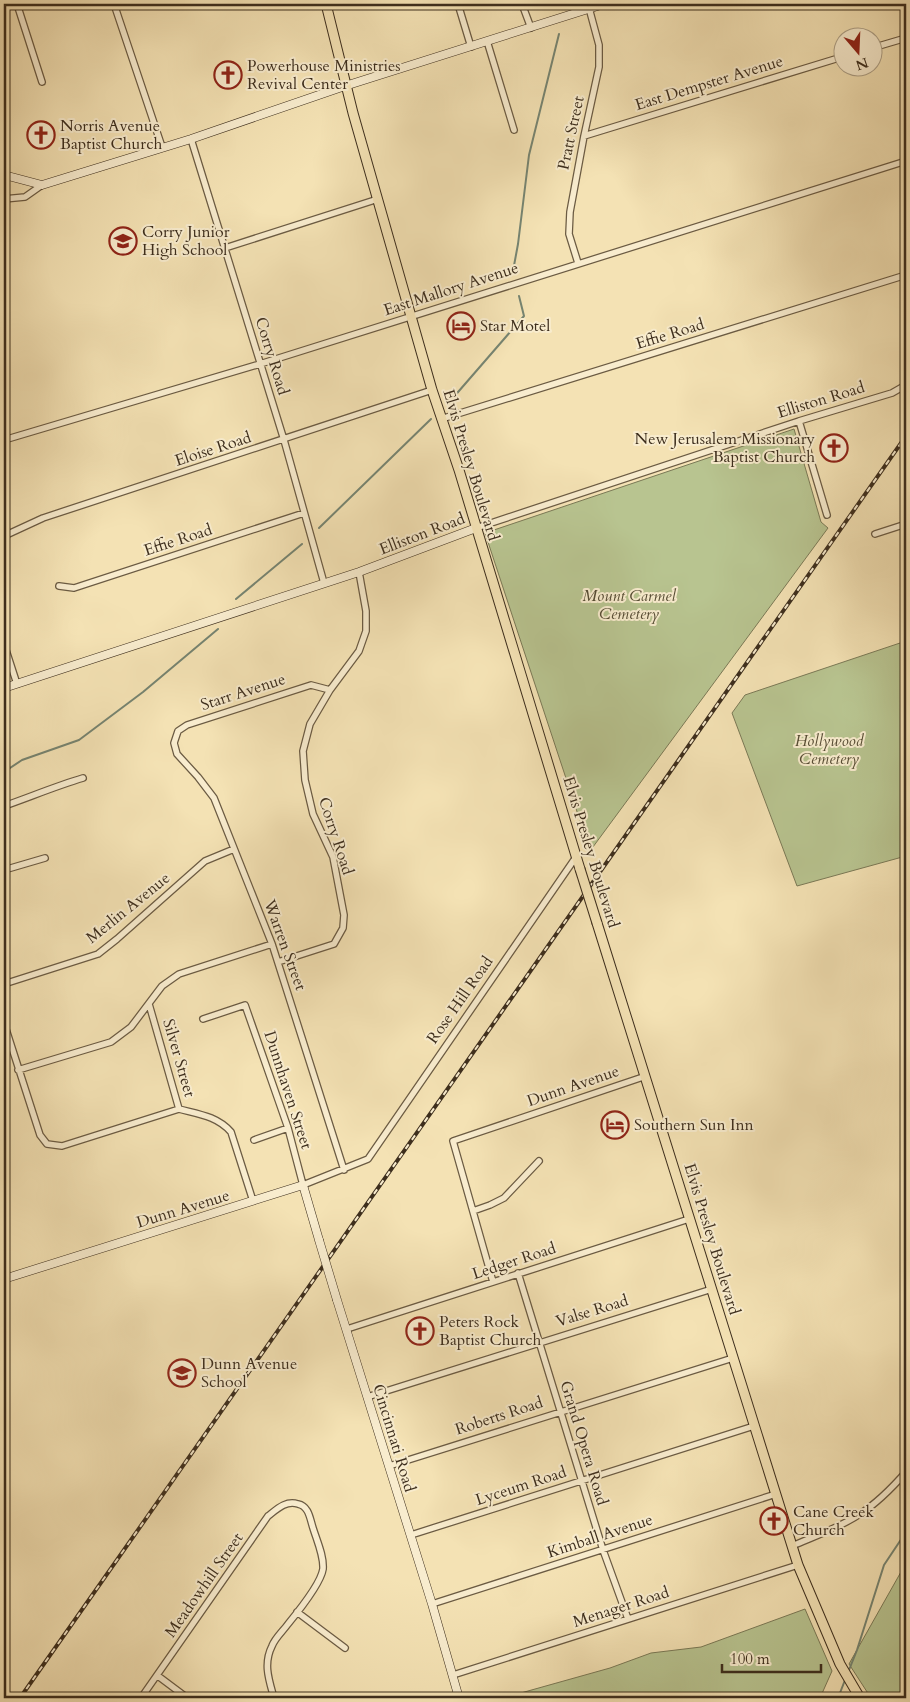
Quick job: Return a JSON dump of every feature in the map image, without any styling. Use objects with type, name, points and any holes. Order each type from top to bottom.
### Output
[{"type":"main road","name":"Elvis Presley Boulevard","points":[[326,4],[345,86],[410,317],[754,1426],[798,1565],[840,1664],[860,1698]]},
{"type":"main road","points":[[5,177],[42,185],[191,139],[345,86],[604,4]]},
{"type":"main road","name":"Elliston Road","points":[[4,688],[359,572],[476,528]]},
{"type":"main road","name":"Dunn Avenue","points":[[4,1279],[303,1185]]},
{"type":"main road","name":"Cincinnati Road","points":[[303,1185],[318,1240],[460,1698]]},
{"type":"street","points":[[18,4],[42,82]]},
{"type":"street","points":[[114,4],[162,147]]},
{"type":"street","points":[[458,4],[471,47]]},
{"type":"street","points":[[522,4],[531,28]]},
{"type":"street","name":"Pratt Street","points":[[578,263],[569,234],[570,212],[599,66],[599,45],[589,8]]},
{"type":"street","points":[[882,45],[906,38]]},
{"type":"street","points":[[487,41],[514,130]]},
{"type":"street","name":"East Dempster Avenue","points":[[584,136],[832,60]]},
{"type":"street","name":"Corry Road","points":[[191,139],[284,440],[324,583]]},
{"type":"street","name":"East Mallory Avenue","points":[[4,440],[260,364],[906,161]]},
{"type":"street","points":[[4,199],[25,197],[42,185]]},
{"type":"street","points":[[225,248],[378,199]]},
{"type":"street","name":"Effie Road","points":[[441,419],[906,275]]},
{"type":"street","name":"Elliston Road","points":[[476,528],[892,392],[906,385]]},
{"type":"street","name":"Eloise Road","points":[[4,536],[43,518],[432,390]]},
{"type":"street","points":[[799,421],[827,515]]},
{"type":"street","name":"Effie Road","points":[[59,586],[74,588],[304,513]]},
{"type":"street","points":[[875,534],[906,524]]},
{"type":"street","name":"Corry Road","points":[[278,962],[334,944],[342,928],[344,915],[332,857],[313,814],[305,780],[302,751],[310,724],[330,690],[359,651],[366,631],[366,610],[359,572]]},
{"type":"street","points":[[4,644],[17,684]]},
{"type":"street","name":"Starr Avenue","points":[[174,743],[178,731],[187,725],[312,685],[330,690]]},
{"type":"street","name":"Warren Street","points":[[174,743],[177,754],[214,798],[272,944],[344,1170]]},
{"type":"street","points":[[4,806],[47,789],[83,778]]},
{"type":"street","name":"Merlin Avenue","points":[[4,984],[98,954],[205,861],[234,850]]},
{"type":"street","name":"Rose Hill Road","points":[[368,1160],[576,857]]},
{"type":"street","points":[[4,870],[45,858]]},
{"type":"street","points":[[18,1070],[112,1042],[131,1027],[162,986],[179,974],[272,944]]},
{"type":"street","name":"Silver Street","points":[[149,1004],[179,1108],[215,1118],[224,1123],[231,1132],[253,1202]]},
{"type":"street","name":"Dunnhaven Street","points":[[203,1019],[245,1005],[288,1128],[303,1185]]},
{"type":"street","points":[[4,1023],[40,1135],[47,1144],[62,1146],[179,1108]]},
{"type":"street","name":"Dunn Avenue","points":[[473,1211],[453,1141],[646,1076]]},
{"type":"street","points":[[254,1140],[288,1128]]},
{"type":"street","name":"Dunn Avenue","points":[[303,1185],[368,1160]]},
{"type":"street","points":[[493,1282],[473,1211],[504,1198],[539,1161]]},
{"type":"street","name":"Ledger Road","points":[[347,1329],[689,1219]]},
{"type":"street","name":"Grand Opera Road","points":[[518,1273],[603,1550],[628,1619]]},
{"type":"street","name":"Valse Road","points":[[367,1396],[712,1289]]},
{"type":"street","name":"Roberts Road","points":[[389,1466],[733,1358]]},
{"type":"street","name":"Lyceum Road","points":[[410,1535],[754,1426]]},
{"type":"street","points":[[792,1546],[835,1528],[860,1514],[888,1492],[906,1472]]},
{"type":"street","name":"Kimball Avenue","points":[[432,1604],[776,1494]]},
{"type":"street","name":"Meadowhill Street","points":[[141,1698],[268,1516],[280,1506],[290,1503],[300,1504],[308,1509],[322,1557],[323,1570],[319,1580],[297,1612]]},
{"type":"street","name":"Menager Road","points":[[453,1674],[798,1565]]},
{"type":"street","points":[[274,1698],[268,1676],[267,1662],[272,1645],[297,1612],[345,1648]]},
{"type":"street","points":[[158,1676],[186,1697]]},
{"type":"green space","name":"Mount Carmel Cemetery","points":[[794,429],[821,522],[828,528],[590,851],[485,533]]},
{"type":"green space","name":"Hollywood Cemetery","points":[[906,641],[906,856],[797,886],[732,713],[745,695]]},
{"type":"green space","points":[[906,1563],[906,1698],[871,1698],[849,1664]]},
{"type":"green space","points":[[805,1609],[832,1671],[820,1698],[503,1698],[610,1668],[651,1653],[701,1647]]},
{"type":"waterway","points":[[513,271],[529,155],[559,34]]},
{"type":"waterway","points":[[452,399],[524,316],[519,296]]},
{"type":"waterway","points":[[319,528],[431,419]]},
{"type":"waterway","points":[[236,599],[302,544]]},
{"type":"waterway","points":[[4,772],[22,760],[79,740],[143,692],[218,629]]},
{"type":"waterway","points":[[849,1670],[884,1565],[906,1532]]},
{"type":"waterway","points":[[838,1698],[845,1680]]},
{"type":"railway","points":[[20,1698],[906,436]]},
{"type":"place","name":"Powerhouse Ministries Revival Center","points":[[228,75]]},
{"type":"place","name":"Norris Avenue Baptist Church","points":[[41,135]]},
{"type":"place","name":"Corry Junior High School","points":[[123,241]]},
{"type":"place","name":"Star Motel","points":[[461,326]]},
{"type":"place","name":"New Jerusalem Missionary Baptist Church","points":[[834,448]]},
{"type":"place","name":"Southern Sun Inn","points":[[615,1125]]},
{"type":"place","name":"Peters Rock Baptist Church","points":[[420,1331]]},
{"type":"place","name":"Dunn Avenue School","points":[[182,1373]]},
{"type":"place","name":"Cane Creek Church","points":[[774,1521]]}]
